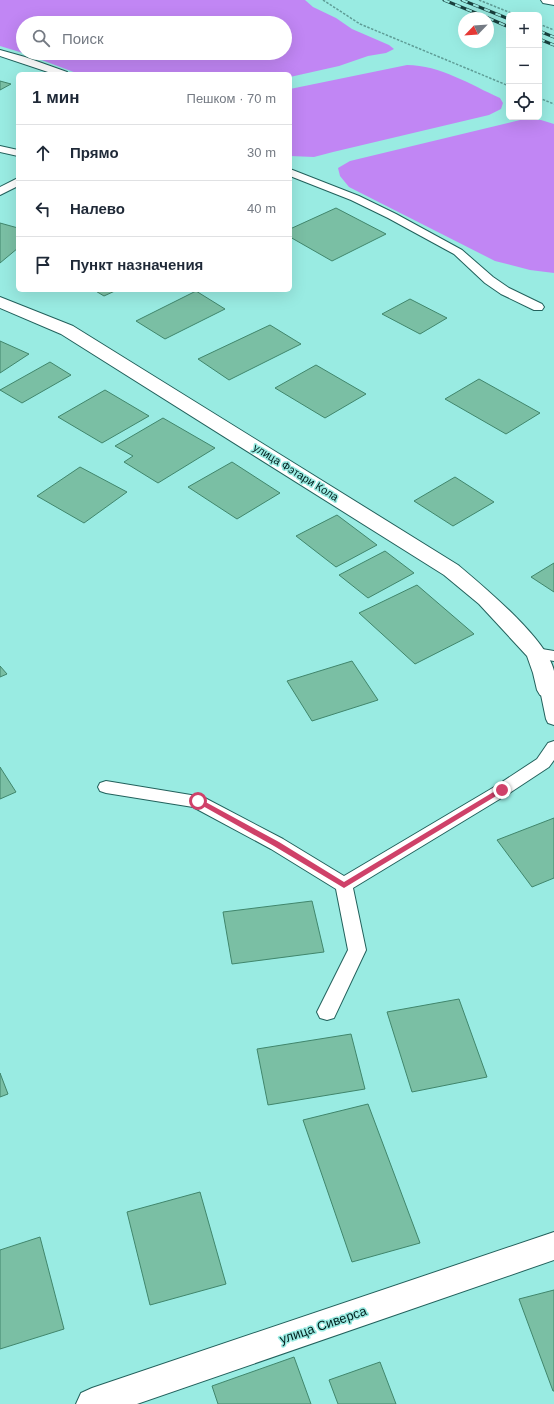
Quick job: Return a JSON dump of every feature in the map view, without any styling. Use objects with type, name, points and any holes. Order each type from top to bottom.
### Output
[{"type":"street","points":[[547,0],[554,1]]},
{"type":"street","name":"улица Фэтари Кола","points":[[0,302],[67,330],[451,570],[486,599],[545,654],[544,673],[548,690]]},
{"type":"street","name":"улица Сиверса","points":[[92,1404],[554,1246]]},
{"type":"lane","points":[[0,53],[16,57]]},
{"type":"lane","points":[[27,60],[58,72]]},
{"type":"lane","points":[[0,149],[16,153]]},
{"type":"lane","points":[[292,173],[355,198],[399,219],[458,252],[489,280],[505,291],[538,307]]},
{"type":"lane","points":[[0,192],[16,182]]},
{"type":"lane","points":[[548,690],[554,719]]},
{"type":"lane","points":[[344,885],[502,790],[543,762],[553,751]]},
{"type":"lane","points":[[106,787],[198,801],[277,844],[344,885],[357,950],[327,1012]]},
{"type":"path","points":[[323,0],[360,24],[506,85]]},
{"type":"path","points":[[479,0],[509,12]]},
{"type":"path","points":[[542,25],[554,30]]},
{"type":"path","points":[[542,99],[554,104]]},
{"type":"shaded area","points":[[0,0],[305,0],[313,7],[336,18],[352,29],[389,45],[394,49],[386,53],[368,56],[339,66],[292,77],[292,72],[74,72],[42,60],[292,60],[292,16],[16,16],[16,51],[0,46]]},
{"type":"shaded area","points":[[407,65],[431,68],[443,72],[500,98],[503,103],[501,109],[489,115],[314,157],[292,156],[292,89]]},
{"type":"shaded area","points":[[520,120],[541,120],[554,124],[554,273],[530,270],[495,261],[349,187],[340,176],[338,168],[350,161]]},
{"type":"building","points":[[0,81],[11,84],[0,90]]},
{"type":"building","points":[[336,208],[386,234],[332,261],[292,238],[292,228]]},
{"type":"building","points":[[0,223],[16,227],[16,250],[0,263]]},
{"type":"building","points":[[97,292],[113,292],[104,296]]},
{"type":"building","points":[[194,292],[198,292],[225,309],[165,339],[136,321]]},
{"type":"building","points":[[410,299],[447,318],[420,334],[382,314]]},
{"type":"building","points":[[270,325],[301,344],[229,380],[198,359]]},
{"type":"building","points":[[0,341],[29,354],[0,373]]},
{"type":"building","points":[[50,362],[71,375],[22,403],[0,390]]},
{"type":"building","points":[[316,365],[366,394],[325,418],[275,388]]},
{"type":"building","points":[[479,379],[540,413],[506,434],[445,399]]},
{"type":"building","points":[[105,390],[149,416],[102,443],[58,417]]},
{"type":"building","points":[[163,418],[215,448],[158,483],[124,462],[133,456],[115,446]]},
{"type":"building","points":[[232,462],[280,493],[237,519],[188,487]]},
{"type":"building","points":[[80,467],[127,492],[84,523],[37,496]]},
{"type":"building","points":[[455,477],[494,502],[453,526],[414,501]]},
{"type":"building","points":[[337,515],[377,545],[336,567],[296,536]]},
{"type":"building","points":[[385,551],[414,573],[368,598],[339,575]]},
{"type":"building","points":[[554,563],[554,592],[531,577]]},
{"type":"building","points":[[417,585],[474,634],[415,664],[359,613]]},
{"type":"building","points":[[352,661],[378,700],[312,721],[287,681]]},
{"type":"building","points":[[0,666],[7,674],[0,677]]},
{"type":"building","points":[[0,767],[16,792],[0,799]]},
{"type":"building","points":[[554,818],[554,878],[532,887],[497,840]]},
{"type":"building","points":[[312,901],[324,952],[232,964],[223,912]]},
{"type":"building","points":[[459,999],[487,1077],[412,1092],[387,1012]]},
{"type":"building","points":[[351,1034],[365,1089],[268,1105],[257,1049]]},
{"type":"building","points":[[0,1073],[8,1094],[0,1097]]},
{"type":"building","points":[[368,1104],[420,1243],[352,1262],[303,1120]]},
{"type":"building","points":[[200,1192],[226,1284],[150,1305],[127,1212]]},
{"type":"building","points":[[40,1237],[64,1329],[0,1349],[0,1250]]},
{"type":"building","points":[[554,1290],[554,1391],[553,1391],[519,1299]]},
{"type":"building","points":[[294,1357],[311,1404],[218,1404],[212,1386]]},
{"type":"building","points":[[380,1362],[396,1404],[338,1404],[329,1380]]},
{"type":"railway","points":[[444,0],[506,26]]},
{"type":"railway","points":[[462,0],[506,18]]},
{"type":"railway","points":[[542,32],[554,37]]},
{"type":"railway","points":[[542,40],[554,45]]},
{"type":"route","points":[[198,801],[277,844],[344,885],[502,790]]}]
